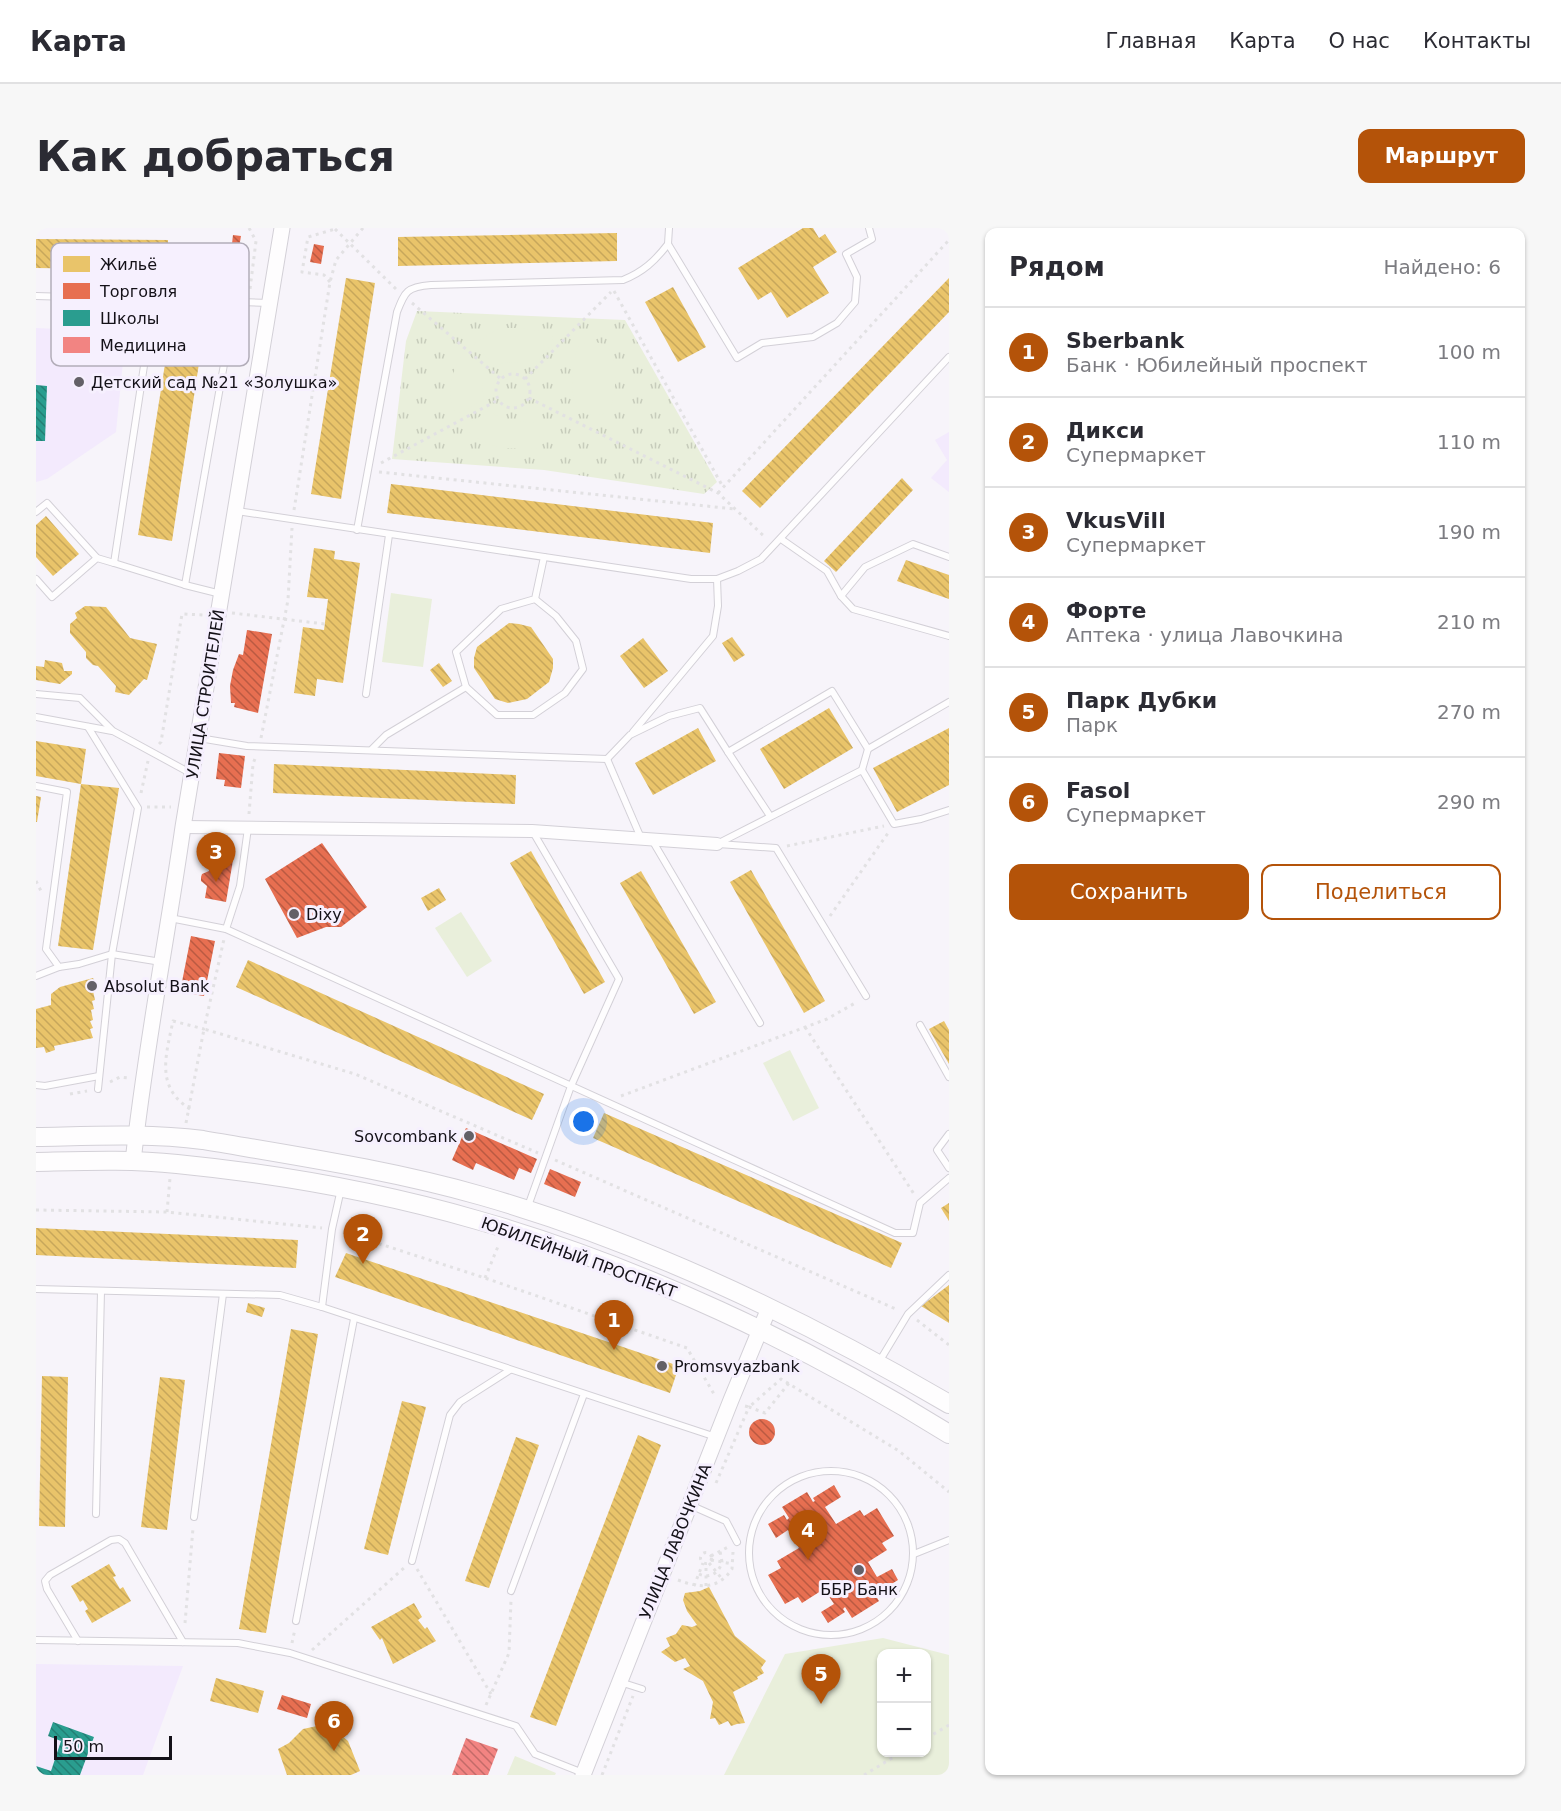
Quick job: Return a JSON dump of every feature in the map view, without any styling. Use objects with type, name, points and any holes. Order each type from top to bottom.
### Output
[{"type":"main road","name":"ЮБИЛЕЙНЫЙ ПРОСПЕКТ","points":[[36,1137],[182,1138],[348,1164],[527,1209],[631,1246],[769,1308],[879,1363],[949,1404]]},
{"type":"main road","name":"ЮБИЛЕЙНЫЙ ПРОСПЕКТ","points":[[36,1162],[175,1164],[254,1173],[379,1196],[476,1219],[635,1274],[760,1330],[906,1407],[949,1434]]},
{"type":"street","name":"УЛИЦА СТРОИТЕЛЕЙ","points":[[133,1162],[142,1079],[282,228]]},
{"type":"street","points":[[183,827],[532,831],[717,844]]},
{"type":"street","name":"УЛИЦА ЛАВОЧКИНА","points":[[583,1774],[620,1682],[697,1508],[716,1437],[769,1308]]},
{"type":"lane","points":[[357,530],[397,312],[409,289],[430,285],[623,280],[636,275],[654,262],[668,244],[669,228]]},
{"type":"lane","points":[[668,244],[737,358],[762,344],[813,338],[837,323],[855,302],[857,277],[846,254],[872,239],[869,228]]},
{"type":"lane","points":[[36,296],[51,297]]},
{"type":"lane","points":[[249,302],[269,303]]},
{"type":"lane","points":[[236,511],[692,579],[717,579],[761,559],[949,357]]},
{"type":"lane","points":[[114,563],[144,366]]},
{"type":"lane","points":[[185,585],[224,366]]},
{"type":"lane","points":[[36,512],[47,503],[97,558],[221,594]]},
{"type":"lane","points":[[366,694],[389,535]]},
{"type":"lane","points":[[781,539],[827,571],[841,596],[853,609],[949,636]]},
{"type":"lane","points":[[841,596],[865,567],[913,544],[949,557]]},
{"type":"lane","points":[[535,599],[544,557]]},
{"type":"lane","points":[[36,579],[52,597],[97,558]]},
{"type":"lane","points":[[198,738],[247,746],[607,759],[713,636],[718,606],[717,579]]},
{"type":"lane","points":[[535,599],[556,616],[576,641],[583,669],[565,693],[534,715],[497,715],[466,687],[456,652],[501,609],[535,599]]},
{"type":"lane","points":[[372,749],[386,735],[466,687]]},
{"type":"lane","points":[[728,752],[832,691],[868,749]]},
{"type":"lane","points":[[36,694],[80,698],[113,731],[192,774]]},
{"type":"lane","points":[[949,702],[868,749],[862,770],[894,824],[921,819],[949,810]]},
{"type":"lane","points":[[630,735],[669,716],[700,708],[770,816]]},
{"type":"lane","points":[[36,717],[113,731]]},
{"type":"lane","points":[[88,726],[138,808],[112,954],[98,1089]]},
{"type":"lane","points":[[607,759],[646,839],[760,1023]]},
{"type":"lane","points":[[717,844],[862,770]]},
{"type":"lane","points":[[36,786],[67,792],[46,949],[58,967]]},
{"type":"lane","points":[[226,929],[240,886],[248,828]]},
{"type":"lane","points":[[527,1209],[571,1086],[619,979],[532,831]]},
{"type":"lane","points":[[717,844],[776,848],[866,996]]},
{"type":"lane","points":[[170,918],[226,929],[895,1233],[913,1233],[920,1203],[949,1178]]},
{"type":"lane","points":[[36,976],[58,967],[79,964],[112,954],[162,962]]},
{"type":"lane","points":[[920,1025],[949,1077]]},
{"type":"lane","points":[[36,1085],[45,1086],[99,1076]]},
{"type":"lane","points":[[949,1134],[937,1150],[949,1168]]},
{"type":"lane","points":[[322,1307],[332,1229],[341,1189]]},
{"type":"lane","points":[[879,1363],[908,1314],[949,1275]]},
{"type":"lane","points":[[36,1289],[280,1295],[716,1437]]},
{"type":"lane","points":[[96,1514],[101,1291]]},
{"type":"lane","points":[[194,1517],[223,1294]]},
{"type":"lane","points":[[296,1622],[354,1319]]},
{"type":"lane","points":[[412,1561],[450,1415],[460,1402],[510,1370]]},
{"type":"lane","points":[[511,1591],[584,1394]]},
{"type":"lane","points":[[824,1470],[846,1471],[868,1479],[886,1491],[901,1507],[912,1533],[914,1554],[909,1581],[890,1611],[870,1626],[850,1633],[821,1635],[796,1628],[771,1610],[759,1594],[750,1569],[749,1548],[753,1527],[772,1496],[787,1483],[804,1475],[824,1470]]},
{"type":"lane","points":[[697,1508],[726,1521],[737,1542]]},
{"type":"lane","points":[[78,1641],[45,1581],[50,1575],[111,1540],[119,1539],[125,1543],[183,1642]]},
{"type":"lane","points":[[914,1554],[949,1540]]},
{"type":"lane","points":[[36,1640],[238,1643],[290,1653],[516,1726],[535,1754],[583,1774]]},
{"type":"lane","points":[[620,1682],[639,1688]]},
{"type":"path","points":[[249,228],[256,241],[250,289]]},
{"type":"path","points":[[330,282],[324,275],[302,272],[308,237],[335,229],[404,295],[501,379]]},
{"type":"path","points":[[718,493],[949,240]]},
{"type":"path","points":[[525,379],[623,280]]},
{"type":"path","points":[[613,289],[723,487]]},
{"type":"path","points":[[509,375],[519,375],[525,379],[530,388],[529,398],[523,406],[515,409],[505,407],[498,400],[497,385],[501,379],[509,375]]},
{"type":"path","points":[[529,398],[718,493],[774,546]]},
{"type":"path","points":[[368,470],[498,400]]},
{"type":"path","points":[[368,470],[735,509]]},
{"type":"path","points":[[232,613],[325,624]]},
{"type":"path","points":[[138,808],[150,752],[161,742],[182,614],[204,615]]},
{"type":"path","points":[[776,848],[894,824]]},
{"type":"path","points":[[823,926],[894,824]]},
{"type":"path","points":[[182,1138],[190,1109],[204,1029],[226,929]]},
{"type":"path","points":[[606,1101],[827,1019],[866,996]]},
{"type":"path","points":[[190,1109],[177,1099],[166,1081],[167,1050],[172,1021],[355,1074],[908,1314],[949,1344]]},
{"type":"path","points":[[805,1027],[920,1203]]},
{"type":"path","points":[[167,1212],[169,1184],[175,1164]]},
{"type":"path","points":[[36,1210],[167,1212],[332,1229],[485,1278],[687,1348],[714,1394],[765,1413],[789,1383]]},
{"type":"path","points":[[697,1508],[749,1407],[781,1378],[899,1451],[949,1492]]},
{"type":"path","points":[[183,1642],[194,1517]]},
{"type":"path","points":[[681,1570],[678,1580],[694,1586],[706,1587],[724,1580],[734,1564],[731,1545],[708,1561],[694,1586]]},
{"type":"path","points":[[699,1574],[706,1576],[717,1572],[722,1562],[720,1551]]},
{"type":"path","points":[[304,1658],[412,1561],[491,1694]]},
{"type":"path","points":[[708,1561],[734,1564]]},
{"type":"path","points":[[708,1561],[724,1580]]},
{"type":"path","points":[[706,1587],[708,1561]]},
{"type":"path","points":[[482,1715],[509,1653],[511,1591]]},
{"type":"path","points":[[290,1653],[296,1622]]},
{"type":"path","points":[[602,1775],[639,1688]]},
{"type":"path","points":[[931,1736],[949,1725]]},
{"type":"path","points":[[864,1775],[895,1757]]},
{"type":"shaded area","name":"Детский сад №21 «Золушка»","points":[[36,328],[51,329],[51,366],[123,366],[116,432],[47,479],[36,482]]},
{"type":"shaded area","points":[[949,432],[949,492],[931,478],[947,460],[935,440]]},
{"type":"shaded area","points":[[36,1664],[183,1666],[143,1775],[36,1775]]},
{"type":"green space","points":[[417,311],[625,320],[717,482],[704,494],[544,470],[392,459],[406,341]]},
{"type":"green space","points":[[499,328],[521,328],[552,333],[553,343],[535,364],[504,362],[496,367],[474,344]]},
{"type":"green space","points":[[588,342],[599,343],[607,347],[614,361],[614,399],[608,411],[600,415],[583,413],[577,407],[572,387],[578,347]]},
{"type":"green space","points":[[465,351],[488,374],[482,384],[484,400],[457,414],[451,399],[451,382],[456,365]]},
{"type":"green space","points":[[489,411],[520,422],[541,423],[539,449],[498,447],[472,435],[462,427]]},
{"type":"green space","points":[[391,593],[432,599],[423,667],[382,662]]},
{"type":"green space","points":[[461,912],[492,961],[467,977],[435,928]]},
{"type":"green space","points":[[790,1050],[819,1108],[793,1121],[763,1063]]},
{"type":"green space","points":[[883,1638],[926,1649],[877,1649],[877,1757],[931,1757],[931,1650],[949,1655],[949,1775],[724,1775],[785,1654]]},
{"type":"green space","points":[[515,1756],[556,1773],[555,1775],[507,1775]]},
{"type":"building: Жильё","points":[[803,228],[813,228],[819,238],[825,234],[837,252],[813,267],[829,293],[787,318],[771,292],[758,300],[738,268]]},
{"type":"building: Жильё","points":[[617,233],[617,261],[398,266],[398,237]]},
{"type":"building: Жильё","points":[[36,239],[168,240],[168,243],[51,243],[51,268],[36,268]]},
{"type":"building: Жильё","points":[[346,278],[375,283],[341,499],[311,494]]},
{"type":"building: Жильё","points":[[949,278],[949,312],[760,508],[742,491]]},
{"type":"building: Жильё","points":[[673,287],[706,347],[678,362],[645,302]]},
{"type":"building: Жильё","points":[[165,366],[199,366],[172,541],[138,535]]},
{"type":"building: Жильё","points":[[902,478],[913,490],[836,572],[824,561]]},
{"type":"building: Жильё","points":[[391,484],[713,523],[710,553],[387,513]]},
{"type":"building: Жильё","points":[[46,516],[79,554],[53,576],[36,557],[36,525]]},
{"type":"building: Жильё","points":[[314,548],[335,551],[334,559],[360,563],[343,683],[317,679],[315,696],[294,693],[303,627],[324,630],[328,599],[307,597]]},
{"type":"building: Жильё","points":[[906,560],[949,575],[949,599],[897,581]]},
{"type":"building: Жильё","points":[[85,606],[106,607],[130,638],[157,644],[147,680],[144,679],[129,695],[115,692],[116,686],[98,666],[93,665],[86,658],[86,652],[70,633],[70,624],[77,618],[75,613]]},
{"type":"building: Жильё","points":[[509,623],[531,627],[553,659],[553,668],[549,682],[527,699],[508,703],[495,699],[474,668],[474,658],[477,647]]},
{"type":"building: Жильё","points":[[732,637],[745,655],[734,662],[722,643]]},
{"type":"building: Жильё","points":[[643,638],[668,671],[644,688],[620,656]]},
{"type":"building: Жильё","points":[[45,660],[62,663],[64,671],[72,671],[72,674],[60,684],[36,680],[36,666],[44,667]]},
{"type":"building: Жильё","points":[[439,663],[452,681],[443,687],[430,670]]},
{"type":"building: Жильё","points":[[829,708],[853,748],[784,789],[760,749]]},
{"type":"building: Жильё","points":[[698,728],[716,761],[653,795],[635,763]]},
{"type":"building: Жильё","points":[[949,728],[949,785],[897,812],[873,768]]},
{"type":"building: Жильё","points":[[36,741],[86,749],[81,784],[36,776]]},
{"type":"building: Жильё","points":[[274,764],[516,775],[515,804],[273,793]]},
{"type":"building: Жильё","points":[[81,784],[119,788],[93,950],[58,946]]},
{"type":"building: Жильё","points":[[36,796],[41,797],[37,822],[36,822]]},
{"type":"building: Жильё","points":[[531,851],[605,982],[584,994],[510,863]]},
{"type":"building: Жильё","points":[[751,870],[825,1001],[804,1013],[730,882]]},
{"type":"building: Жильё","points":[[641,871],[716,1002],[694,1014],[620,883]]},
{"type":"building: Жильё","points":[[439,888],[446,900],[428,911],[421,898]]},
{"type":"building: Жильё","points":[[248,960],[544,1094],[532,1120],[236,987]]},
{"type":"building: Жильё","points":[[93,978],[98,989],[93,991],[95,1000],[92,1001],[94,1009],[91,1010],[93,1020],[90,1021],[93,1028],[90,1029],[93,1038],[54,1046],[55,1050],[46,1053],[44,1047],[36,1048],[36,1009],[51,1005],[51,994],[60,987]]},
{"type":"building: Жильё","points":[[944,1021],[949,1030],[949,1064],[929,1029]]},
{"type":"building: Жильё","points":[[604,1113],[902,1243],[891,1268],[593,1138]]},
{"type":"building: Жильё","points":[[949,1203],[949,1221],[941,1208]]},
{"type":"building: Жильё","points":[[36,1228],[298,1240],[296,1268],[36,1255]]},
{"type":"building: Жильё","points":[[346,1253],[679,1366],[670,1393],[335,1277]]},
{"type":"building: Жильё","points":[[949,1285],[949,1323],[921,1306]]},
{"type":"building: Жильё","points":[[248,1303],[265,1308],[262,1317],[246,1312]]},
{"type":"building: Жильё","points":[[291,1329],[318,1334],[266,1633],[239,1629]]},
{"type":"building: Жильё","points":[[42,1376],[68,1377],[65,1527],[39,1526]]},
{"type":"building: Жильё","points":[[160,1377],[185,1380],[167,1530],[141,1527]]},
{"type":"building: Жильё","points":[[402,1401],[426,1407],[388,1555],[364,1549]]},
{"type":"building: Жильё","points":[[638,1435],[661,1445],[556,1726],[530,1717]]},
{"type":"building: Жильё","points":[[516,1437],[539,1445],[489,1588],[465,1581]]},
{"type":"building: Жильё","points":[[109,1564],[120,1589],[123,1587],[131,1601],[92,1623],[85,1611],[88,1609],[83,1600],[80,1602],[71,1586]]},
{"type":"building: Жильё","points":[[709,1587],[735,1636],[766,1661],[761,1668],[764,1673],[757,1677],[758,1679],[733,1692],[745,1723],[731,1726],[728,1721],[719,1725],[715,1718],[710,1719],[713,1702],[703,1681],[683,1669],[690,1666],[685,1658],[675,1662],[661,1652],[670,1646],[666,1638],[676,1634],[682,1625],[692,1627],[697,1625],[687,1611],[683,1600],[685,1593]]},
{"type":"building: Жильё","points":[[414,1603],[422,1617],[418,1620],[425,1629],[427,1627],[436,1641],[393,1664],[382,1638],[380,1640],[371,1627]]},
{"type":"building: Жильё","points":[[216,1678],[264,1691],[258,1713],[210,1701]]},
{"type":"building: Жильё","points":[[328,1718],[335,1730],[348,1741],[360,1771],[351,1775],[287,1775],[278,1749],[289,1743],[303,1729],[317,1726]]},
{"type":"building: Торговля","points":[[233,235],[241,236],[240,243],[232,243]]},
{"type":"building: Торговля","points":[[314,244],[324,246],[321,264],[310,262]]},
{"type":"building: Торговля","points":[[247,630],[272,634],[258,713],[234,707],[235,703],[231,703],[230,686],[233,670],[239,654],[243,655]]},
{"type":"building: Торговля","points":[[219,753],[245,756],[241,788],[224,786],[225,780],[216,779]]},
{"type":"building: Торговля","points":[[322,843],[367,907],[341,927],[326,927],[297,938],[265,879]]},
{"type":"building: Торговля","points":[[214,844],[235,848],[226,902],[205,898],[207,886],[201,881],[202,874],[209,871]]},
{"type":"building: Торговля","points":[[191,936],[215,941],[204,996],[180,992]]},
{"type":"building: Торговля","points":[[466,1128],[537,1159],[531,1173],[519,1168],[514,1180],[476,1163],[473,1170],[452,1160]]},
{"type":"building: Торговля","points":[[550,1169],[581,1182],[575,1197],[544,1184]]},
{"type":"building: Торговля","points":[[762,1419],[771,1423],[775,1432],[771,1441],[762,1445],[753,1441],[749,1432],[753,1423]]},
{"type":"building: Торговля","points":[[834,1485],[841,1497],[825,1507],[836,1524],[860,1510],[864,1516],[877,1508],[894,1536],[882,1543],[887,1550],[868,1562],[877,1577],[892,1569],[898,1580],[877,1593],[874,1589],[872,1590],[879,1601],[852,1618],[845,1607],[843,1609],[845,1612],[828,1623],[821,1612],[834,1604],[824,1589],[802,1603],[798,1597],[785,1604],[768,1575],[781,1568],[777,1561],[799,1548],[788,1530],[776,1538],[768,1524],[784,1515],[787,1520],[789,1518],[782,1507],[807,1492],[813,1502],[815,1501],[813,1498]]},
{"type":"building: Торговля","points":[[282,1695],[311,1704],[307,1718],[277,1709]]},
{"type":"building: Школы","points":[[36,385],[47,386],[45,441],[36,441]]},
{"type":"building: Школы","points":[[53,1722],[94,1737],[80,1775],[36,1775],[36,1766],[51,1771],[61,1741],[48,1736]]},
{"type":"building: Медицина","points":[[466,1738],[498,1749],[488,1775],[452,1775]]},
{"type":"place","name":"Детский сад №21 «Золушка»","points":[[79,382]]},
{"type":"place","name":"VkusVill","points":[[216,882]]},
{"type":"place","name":"Dixy","points":[[294,914]]},
{"type":"place","name":"Absolut Bank","points":[[92,986]]},
{"type":"place","name":"Sovcombank","points":[[469,1136]]},
{"type":"place","name":"Дикси","points":[[363,1264]]},
{"type":"place","name":"Sberbank","points":[[614,1350]]},
{"type":"place","name":"Promsvyazbank","points":[[662,1366]]},
{"type":"place","name":"Форте","points":[[808,1560]]},
{"type":"place","name":"ББР Банк","points":[[859,1570]]},
{"type":"place","name":"Парк Дубки","points":[[821,1704]]},
{"type":"place","name":"Fasol","points":[[334,1751]]}]
